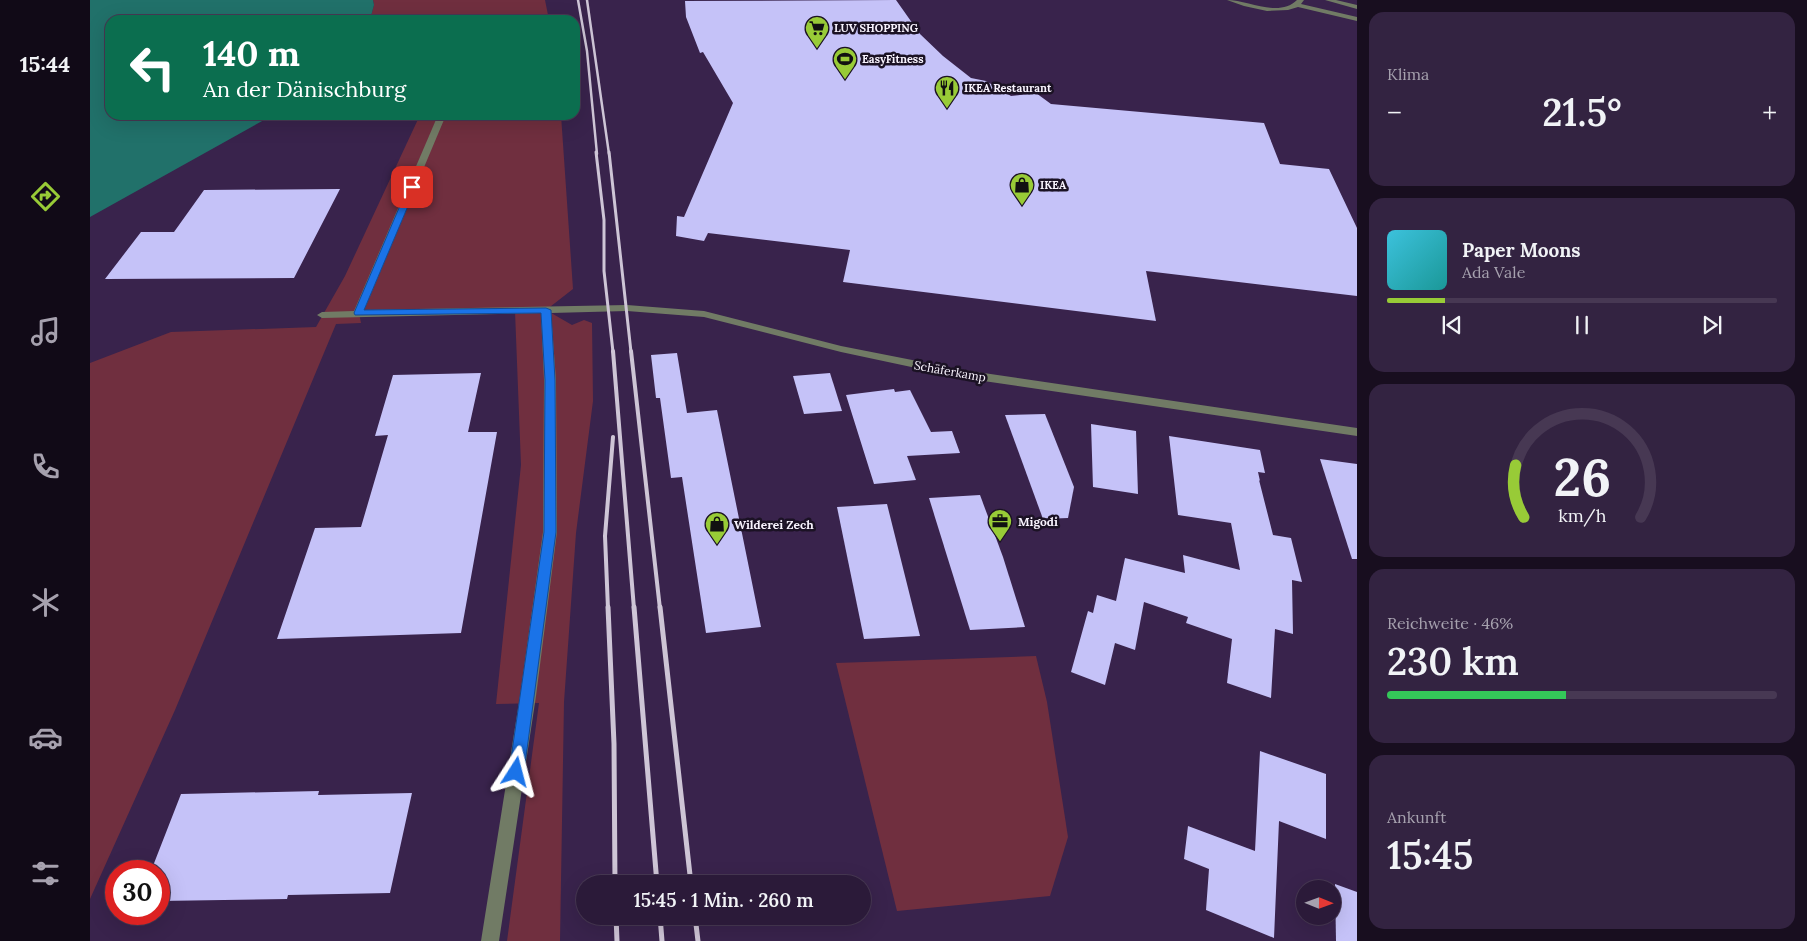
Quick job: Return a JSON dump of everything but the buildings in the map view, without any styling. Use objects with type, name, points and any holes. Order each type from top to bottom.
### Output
[{"type":"street","points":[[1230,0],[1264,8],[1285,8],[1299,2],[1357,19]]},
{"type":"street","points":[[1328,0],[1357,7]]},
{"type":"street","points":[[358,313],[440,120]]},
{"type":"street","name":"Schäferkamp","points":[[322,315],[627,308],[704,314],[842,349],[963,374],[1357,432]]},
{"type":"street","points":[[490,941],[528,696],[550,532],[550,380],[546,310]]},
{"type":"shaded area","points":[[90,0],[373,0],[374,5],[371,15],[105,15],[105,120],[264,120],[90,217]]},
{"type":"shaded area","points":[[373,0],[545,0],[548,15],[371,15],[374,5]]},
{"type":"shaded area","points":[[418,120],[561,120],[573,289],[546,310],[572,325],[584,320],[592,323],[593,401],[576,533],[564,702],[560,941],[507,941],[539,703],[496,704],[521,465],[515,311],[359,313],[361,323],[336,324],[175,710],[108,860],[105,860],[105,866],[90,899],[90,363],[171,332],[316,327],[345,276]]},
{"type":"shaded area","points":[[1036,656],[1047,702],[1068,837],[1050,896],[897,911],[836,663]]},
{"type":"railway","points":[[578,0],[587,51],[597,154]]},
{"type":"railway","points":[[587,0],[609,154]]},
{"type":"railway","points":[[596,152],[604,220],[604,271],[613,352]]},
{"type":"railway","points":[[609,152],[631,352]]},
{"type":"railway","points":[[613,351],[634,609]]},
{"type":"railway","points":[[631,351],[660,609]]},
{"type":"railway","points":[[608,609],[605,536],[613,437]]},
{"type":"railway","points":[[608,607],[614,744],[615,875]]},
{"type":"railway","points":[[634,607],[656,875]]},
{"type":"railway","points":[[660,607],[690,875]]},
{"type":"railway","points":[[616,925],[617,941]]},
{"type":"railway","points":[[661,925],[662,941]]},
{"type":"railway","points":[[696,925],[698,941]]},
{"type":"place","name":"LUV SHOPPING","points":[[817,49]]},
{"type":"place","name":"EasyFitness","points":[[845,80]]},
{"type":"place","name":"IKEA Restaurant","points":[[947,109]]},
{"type":"place","name":"IKEA","points":[[1022,206]]},
{"type":"place","name":"Migodi","points":[[1000,542]]},
{"type":"place","name":"Wilderei Zech","points":[[717,545]]},
{"type":"route","points":[[412,187],[358,313],[546,310],[550,380],[550,532],[516,772]]}]
